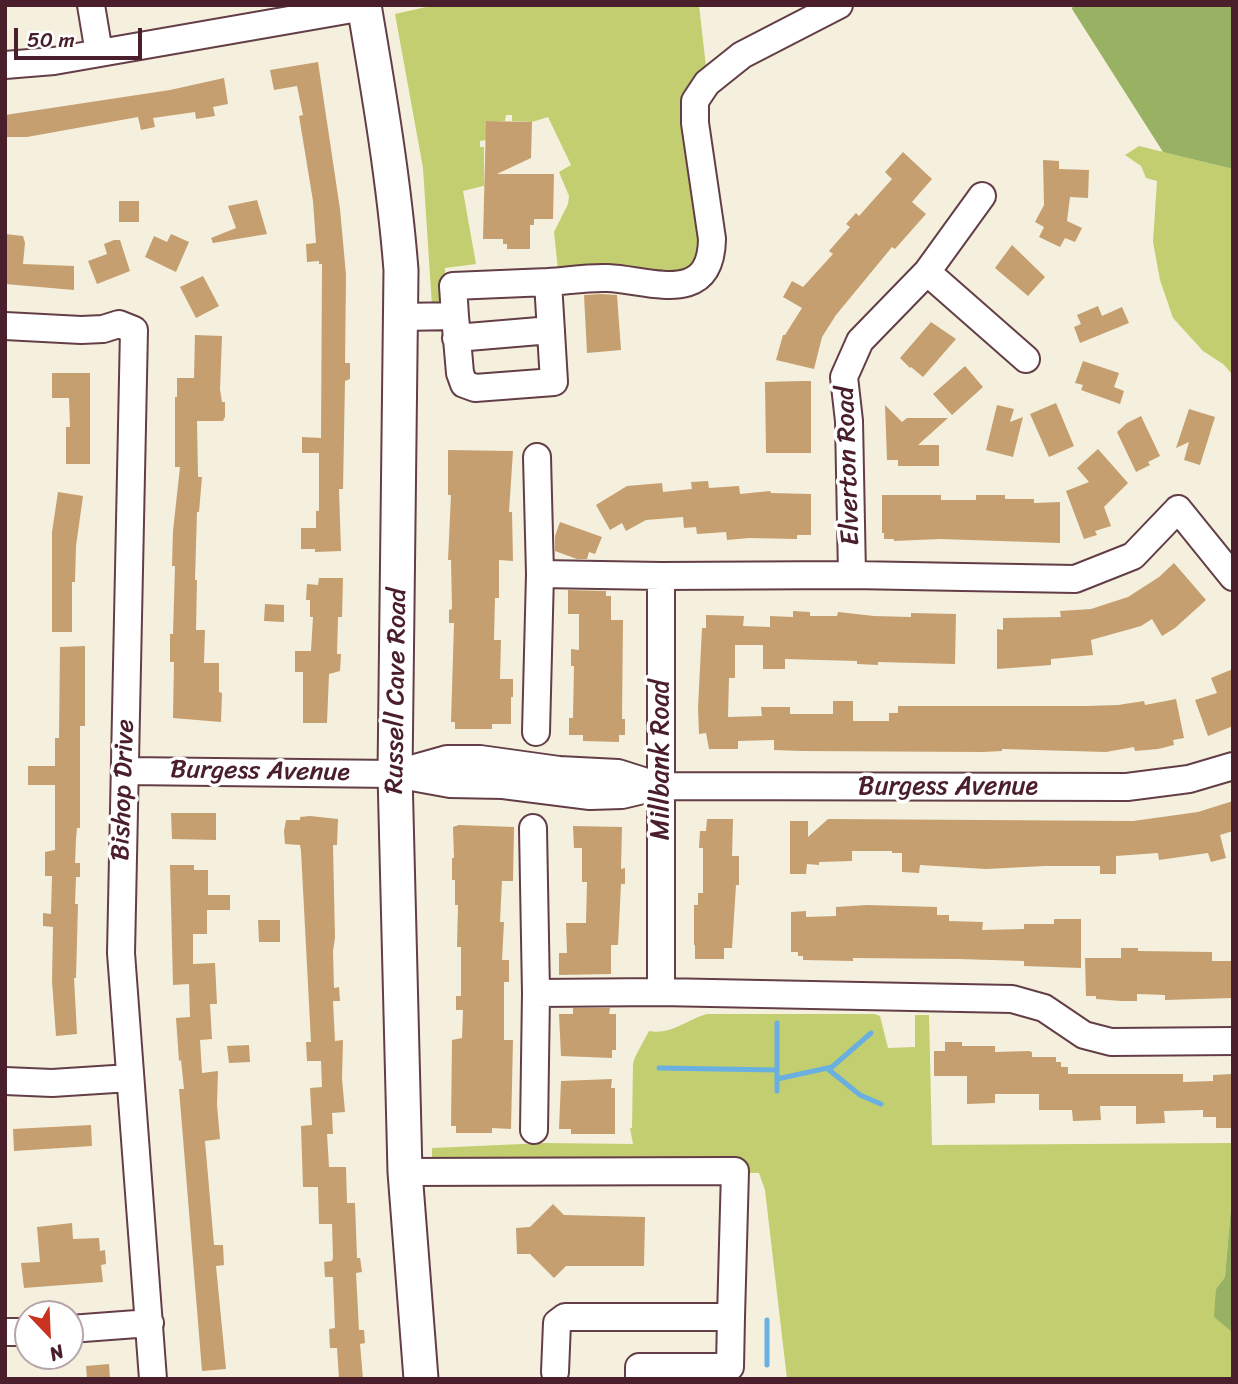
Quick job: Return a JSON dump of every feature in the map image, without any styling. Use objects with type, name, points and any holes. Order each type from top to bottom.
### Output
[{"type":"main road","name":"Russell Cave Road","points":[[364,6],[398,224],[402,317],[395,774],[405,1172],[421,1379]]},
{"type":"street","points":[[91,5],[99,53]]},
{"type":"street","points":[[548,282],[554,382],[475,388],[464,384],[460,373],[453,286],[607,278],[664,287],[684,285],[704,272],[712,255],[712,239],[695,123],[695,101],[707,83],[742,55],[839,5]]},
{"type":"street","points":[[5,65],[54,61],[364,6]]},
{"type":"street","name":"Elverton Road","points":[[852,575],[849,421],[844,377],[860,341],[927,272],[982,196]]},
{"type":"street","points":[[927,272],[1026,359]]},
{"type":"street","points":[[402,317],[455,327],[551,330]]},
{"type":"street","name":"Bishop Drive","points":[[5,326],[81,330],[119,324],[134,330],[121,953],[153,1379]]},
{"type":"street","points":[[536,732],[540,574],[537,457]]},
{"type":"street","points":[[540,574],[1075,579],[1133,556],[1178,509],[1233,577]]},
{"type":"street","name":"Millbank Road","points":[[661,576],[662,992]]},
{"type":"street","name":"Burgess Avenue","points":[[126,771],[395,774],[450,784],[503,785],[590,796],[622,796],[660,786],[1127,787],[1188,779],[1233,766]]},
{"type":"street","points":[[533,828],[536,993],[534,1129]]},
{"type":"street","points":[[536,993],[662,992],[1012,999],[1044,1008],[1084,1035],[1111,1042],[1233,1041]]},
{"type":"street","points":[[5,1082],[52,1083],[130,1078]]},
{"type":"street","points":[[405,1172],[735,1171],[730,1367],[639,1373]]},
{"type":"street","points":[[555,1372],[557,1324],[565,1317],[731,1317]]},
{"type":"street","points":[[84,1328],[150,1323]]},
{"type":"green space","points":[[435,5],[699,5],[707,76],[692,78],[709,254],[692,277],[558,270],[554,232],[568,204],[569,196],[559,172],[571,165],[548,117],[532,122],[512,121],[512,115],[506,115],[505,121],[486,121],[486,140],[480,141],[480,147],[484,147],[484,185],[487,185],[463,191],[476,264],[445,268],[446,298],[432,306],[423,168],[395,14]]},
{"type":"green space","points":[[1073,5],[1233,5],[1233,169],[1163,152],[1072,9]]},
{"type":"green space","points":[[1139,146],[1233,169],[1233,375],[1223,364],[1203,351],[1173,318],[1160,280],[1153,242],[1157,181],[1146,178],[1141,166],[1125,155]]},
{"type":"green space","points":[[707,1014],[874,1014],[880,1016],[888,1048],[915,1047],[915,1015],[929,1015],[932,1145],[1233,1143],[1233,1184],[1225,1277],[1216,1289],[1231,1331],[1231,1379],[787,1379],[765,1190],[759,1173],[749,1173],[742,1163],[432,1163],[432,1148],[545,1143],[633,1144],[630,1128],[633,1064],[649,1031],[671,1029]]},
{"type":"green space","points":[[1233,1184],[1231,1379],[1231,1331],[1214,1317],[1216,1289],[1225,1277]]},
{"type":"building","points":[[318,62],[340,209],[346,275],[345,363],[350,363],[350,379],[345,381],[343,489],[339,489],[341,551],[315,552],[315,549],[301,549],[301,528],[316,528],[316,511],[319,511],[319,453],[302,453],[302,437],[321,438],[322,264],[319,264],[319,261],[307,262],[306,244],[316,243],[313,201],[299,116],[303,115],[297,86],[274,90],[270,70]]},
{"type":"building","points":[[224,78],[228,104],[213,107],[215,116],[196,119],[195,112],[153,118],[155,127],[141,130],[138,117],[27,137],[5,137],[5,115],[170,90]]},
{"type":"building","points":[[486,121],[532,122],[531,158],[497,174],[554,174],[553,219],[534,219],[534,225],[530,225],[530,249],[507,249],[503,239],[483,239]]},
{"type":"building","points":[[903,152],[932,179],[912,202],[926,214],[895,249],[892,247],[836,315],[822,337],[814,369],[776,360],[783,335],[802,308],[783,297],[792,281],[803,287],[833,254],[829,251],[850,227],[846,224],[856,213],[859,216],[892,179],[885,172]]},
{"type":"building","points":[[1043,160],[1059,161],[1059,169],[1089,170],[1088,198],[1070,197],[1067,221],[1082,228],[1075,242],[1065,238],[1060,247],[1039,237],[1044,227],[1035,222],[1044,205]]},
{"type":"building","points":[[257,200],[267,234],[213,243],[211,238],[236,228],[228,206]]},
{"type":"building","points":[[119,201],[139,201],[139,222],[119,222]]},
{"type":"building","points":[[5,234],[23,236],[23,264],[74,266],[74,290],[5,284]]},
{"type":"building","points":[[171,234],[189,242],[176,272],[145,257],[154,236],[167,242]]},
{"type":"building","points":[[120,240],[130,271],[97,284],[88,261],[107,254],[104,244]]},
{"type":"building","points":[[1012,245],[1045,277],[1028,296],[995,268]]},
{"type":"building","points":[[203,276],[219,306],[196,318],[180,287]]},
{"type":"building","points":[[584,295],[617,295],[621,350],[587,353]]},
{"type":"building","points":[[1098,306],[1102,316],[1122,307],[1129,323],[1080,343],[1074,327],[1081,324],[1077,315]]},
{"type":"building","points":[[931,322],[956,339],[923,377],[900,358]]},
{"type":"building","points":[[195,335],[222,336],[220,389],[222,402],[225,402],[225,417],[223,421],[197,421],[198,477],[202,477],[197,512],[195,580],[196,630],[205,630],[204,663],[219,663],[221,722],[173,718],[174,662],[170,662],[170,634],[173,634],[175,566],[172,566],[173,531],[180,467],[175,467],[175,397],[177,378],[194,378]]},
{"type":"building","points":[[1083,361],[1119,373],[1114,387],[1124,391],[1120,404],[1081,390],[1083,385],[1075,383]]},
{"type":"building","points":[[965,366],[983,387],[952,415],[933,394]]},
{"type":"building","points":[[52,373],[90,373],[90,464],[66,464],[66,427],[70,427],[69,398],[52,398]]},
{"type":"building","points":[[811,381],[811,453],[766,453],[765,382]]},
{"type":"building","points":[[1056,403],[1074,446],[1049,457],[1030,414]]},
{"type":"building","points":[[885,405],[902,422],[907,418],[948,418],[918,445],[939,445],[939,466],[898,466],[898,460],[887,460]]},
{"type":"building","points":[[997,405],[1014,409],[1010,422],[1023,417],[1013,457],[986,450]]},
{"type":"building","points":[[1189,409],[1215,417],[1200,465],[1184,460],[1189,442],[1176,448]]},
{"type":"building","points":[[1141,416],[1160,456],[1136,472],[1117,432]]},
{"type":"building","points":[[1098,449],[1128,483],[1104,507],[1111,526],[1095,531],[1097,535],[1084,539],[1066,491],[1089,482],[1077,468]]},
{"type":"building","points":[[448,450],[513,451],[509,512],[512,512],[513,561],[499,560],[499,598],[495,598],[494,640],[501,640],[500,679],[513,679],[511,724],[492,724],[492,729],[455,729],[455,722],[451,722],[454,623],[449,623],[449,610],[452,609],[451,560],[448,560],[451,495],[448,495]]},
{"type":"building","points":[[708,481],[709,488],[739,486],[740,494],[770,491],[811,494],[811,535],[797,535],[797,539],[727,540],[726,532],[697,534],[696,527],[684,528],[683,517],[646,520],[626,531],[622,523],[610,530],[596,505],[627,486],[662,483],[663,492],[692,489],[691,482]]},
{"type":"building","points":[[58,492],[83,496],[76,546],[75,582],[72,582],[72,632],[52,632],[52,532]]},
{"type":"building","points":[[882,495],[941,495],[941,500],[976,500],[976,495],[1005,495],[1005,499],[1034,499],[1034,503],[1060,502],[1060,543],[884,539]]},
{"type":"building","points":[[560,522],[602,537],[595,554],[589,552],[587,559],[577,559],[555,551],[555,536]]},
{"type":"building","points":[[1174,563],[1206,600],[1162,636],[1152,619],[1141,626],[1091,640],[1093,655],[1051,659],[1051,665],[997,669],[997,629],[1003,630],[1003,618],[1061,617],[1060,611],[1091,609],[1128,597],[1159,577]]},
{"type":"building","points":[[319,578],[343,578],[342,617],[338,617],[337,654],[341,654],[340,671],[329,674],[327,723],[303,723],[303,672],[295,672],[295,651],[311,651],[313,617],[310,617],[310,600],[306,600],[307,584],[318,585]]},
{"type":"building","points":[[568,590],[606,591],[606,596],[611,596],[611,620],[623,620],[622,719],[625,719],[625,735],[619,735],[619,742],[583,741],[583,735],[569,735],[569,718],[573,718],[574,666],[571,666],[571,649],[579,650],[579,614],[568,614]]},
{"type":"building","points":[[265,604],[284,605],[284,622],[264,621]]},
{"type":"building","points":[[793,611],[810,612],[810,616],[837,616],[838,612],[911,617],[911,613],[956,614],[955,664],[878,662],[878,665],[857,664],[857,661],[785,659],[785,669],[763,669],[763,645],[735,645],[735,678],[729,678],[728,717],[762,716],[761,707],[790,707],[790,714],[833,714],[833,701],[853,701],[853,721],[889,721],[889,713],[898,713],[898,706],[1086,706],[1144,701],[1145,705],[1176,699],[1184,738],[1173,740],[1174,745],[1158,749],[1135,751],[1134,747],[1106,752],[1002,749],[983,752],[801,751],[774,750],[774,740],[738,741],[738,749],[709,749],[706,733],[699,734],[698,708],[702,628],[706,628],[706,615],[744,616],[743,626],[770,627],[770,616],[793,617]]},
{"type":"building","points":[[85,646],[85,726],[80,726],[80,828],[77,828],[75,863],[80,863],[80,877],[76,877],[75,904],[78,904],[74,978],[77,1034],[56,1036],[52,981],[53,927],[43,926],[43,913],[51,914],[52,876],[45,876],[45,852],[55,850],[55,785],[28,785],[28,766],[55,766],[55,738],[59,738],[60,647]]},
{"type":"building","points":[[1233,669],[1233,726],[1208,736],[1195,700],[1217,693],[1211,678]]},
{"type":"building","points":[[1233,801],[1233,831],[1220,835],[1226,858],[1211,862],[1208,853],[1159,860],[1158,853],[1116,856],[1116,874],[1100,874],[1100,866],[986,869],[920,865],[919,873],[902,872],[902,853],[852,851],[852,861],[807,864],[806,874],[790,874],[790,821],[808,821],[808,837],[828,819],[1133,821],[1198,812]]},
{"type":"building","points":[[171,813],[216,813],[216,840],[172,839]]},
{"type":"building","points":[[300,817],[338,819],[337,845],[333,845],[333,951],[334,988],[339,987],[340,1001],[333,1001],[335,1041],[343,1040],[345,1112],[332,1113],[333,1134],[327,1134],[329,1167],[346,1167],[347,1203],[355,1203],[357,1258],[360,1258],[362,1272],[356,1273],[359,1330],[364,1330],[365,1343],[360,1344],[363,1379],[339,1379],[337,1348],[330,1348],[329,1329],[335,1328],[333,1277],[325,1277],[324,1262],[332,1261],[333,1257],[332,1224],[319,1224],[318,1187],[303,1187],[301,1126],[312,1125],[310,1088],[322,1087],[321,1061],[307,1061],[306,1042],[311,1042],[301,851],[300,845],[285,844],[284,831],[286,820],[300,820]]},
{"type":"building","points":[[707,819],[733,819],[732,856],[739,856],[739,885],[736,885],[732,948],[724,948],[724,959],[695,959],[694,905],[698,905],[698,893],[703,893],[703,848],[699,848],[700,831],[706,831]]},
{"type":"building","points":[[573,826],[622,827],[621,869],[625,868],[625,884],[621,884],[618,945],[611,945],[611,974],[559,975],[559,953],[567,953],[566,923],[586,923],[587,882],[582,882],[582,848],[574,848]]},
{"type":"building","points":[[453,827],[514,827],[513,881],[502,881],[500,922],[504,922],[502,960],[509,960],[509,982],[504,982],[504,1040],[513,1040],[511,1129],[492,1128],[492,1133],[456,1133],[456,1126],[451,1126],[452,1040],[462,1038],[463,1010],[456,1010],[456,996],[461,996],[461,947],[457,947],[458,905],[455,905],[455,880],[452,880]]},
{"type":"building","points":[[170,865],[194,865],[194,870],[208,870],[208,895],[230,895],[230,910],[207,910],[207,934],[193,934],[193,964],[215,963],[217,1004],[210,1004],[212,1039],[200,1040],[202,1073],[218,1071],[220,1139],[205,1141],[214,1245],[223,1245],[224,1265],[216,1266],[226,1369],[202,1371],[179,1089],[184,1089],[176,1018],[190,1017],[189,984],[173,985]]},
{"type":"building","points":[[836,907],[937,907],[937,915],[949,915],[949,921],[983,922],[982,930],[1024,929],[1024,924],[1054,924],[1054,919],[1081,919],[1081,968],[1024,966],[1024,961],[959,959],[803,960],[803,956],[798,956],[798,952],[791,952],[791,912],[806,911],[806,917],[836,916]]},
{"type":"building","points":[[258,920],[280,920],[280,942],[259,942]]},
{"type":"building","points":[[1121,948],[1138,948],[1138,951],[1212,952],[1212,961],[1233,961],[1233,998],[1165,1000],[1165,995],[1137,994],[1137,1001],[1121,1001],[1086,996],[1085,958],[1121,958]]},
{"type":"building","points":[[573,1008],[610,1008],[609,1014],[616,1014],[616,1050],[612,1050],[612,1058],[561,1056],[559,1014],[573,1014]]},
{"type":"building","points":[[945,1042],[962,1042],[962,1046],[995,1046],[995,1052],[1029,1051],[1032,1052],[1032,1057],[1056,1057],[1056,1062],[1061,1062],[1061,1067],[1068,1067],[1068,1074],[1183,1074],[1183,1082],[1213,1081],[1213,1075],[1232,1074],[1233,1128],[1216,1128],[1216,1117],[1203,1117],[1203,1110],[1164,1111],[1165,1123],[1136,1124],[1136,1106],[1100,1106],[1101,1120],[1073,1121],[1072,1110],[1039,1110],[1039,1094],[995,1094],[995,1103],[967,1104],[967,1076],[934,1076],[934,1051],[945,1051]]},
{"type":"building","points":[[249,1045],[250,1062],[229,1063],[227,1046]]},
{"type":"building","points":[[612,1079],[611,1088],[615,1088],[615,1134],[571,1134],[571,1129],[559,1129],[561,1081]]},
{"type":"building","points":[[91,1125],[92,1146],[14,1151],[13,1129]]},
{"type":"building","points":[[553,1204],[564,1215],[645,1217],[644,1266],[566,1266],[554,1278],[530,1254],[517,1254],[516,1228],[530,1227]]},
{"type":"building","points":[[72,1223],[73,1239],[99,1238],[100,1251],[105,1250],[106,1264],[101,1265],[103,1282],[24,1288],[21,1263],[40,1262],[37,1227]]},
{"type":"building","points":[[109,1364],[110,1379],[87,1379],[86,1366]]},
{"type":"waterway","points":[[777,1023],[777,1070]]},
{"type":"waterway","points":[[777,1079],[832,1067],[871,1033]]},
{"type":"waterway","points":[[659,1068],[777,1070],[777,1091]]},
{"type":"waterway","points":[[828,1069],[860,1095],[881,1104]]},
{"type":"waterway","points":[[767,1320],[767,1365]]}]
